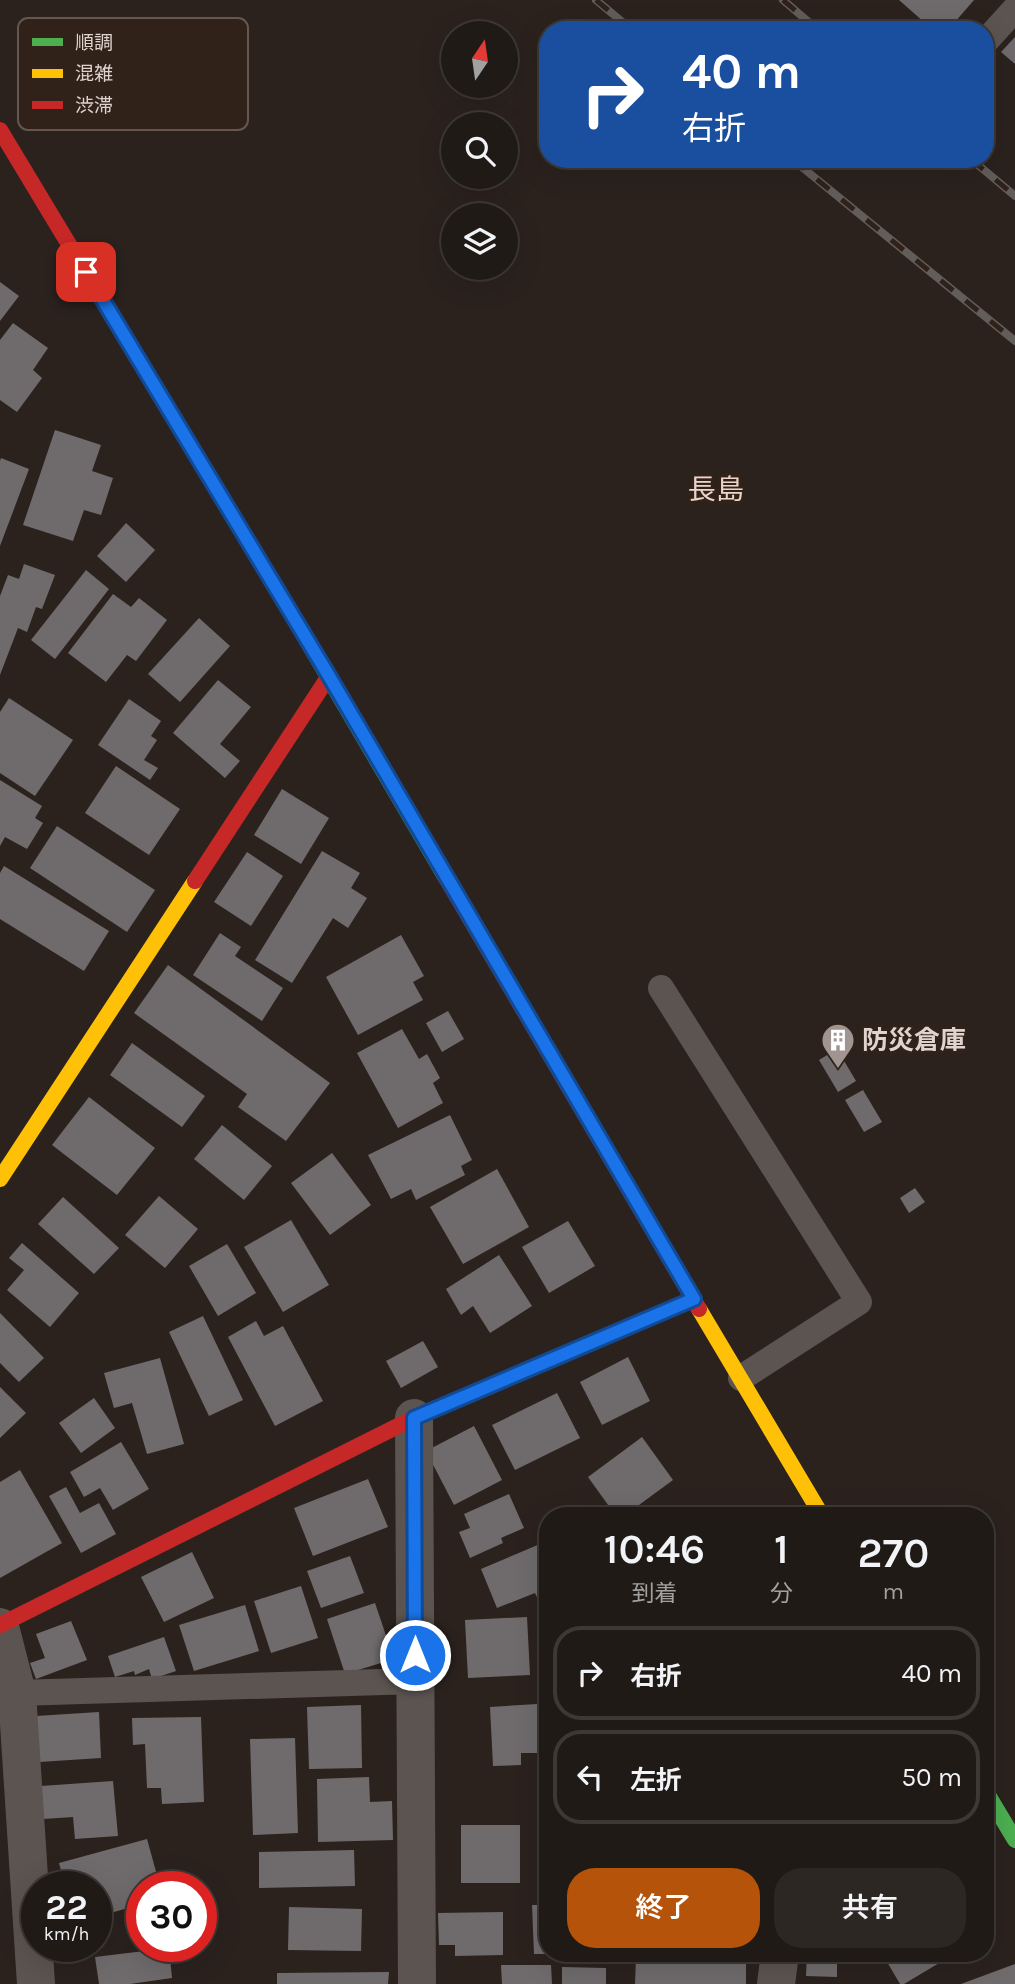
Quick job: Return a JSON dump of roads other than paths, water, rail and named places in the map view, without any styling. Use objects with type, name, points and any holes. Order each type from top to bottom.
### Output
[{"type":"street","points":[[0,130],[329,676],[817,1507]]},
{"type":"street","points":[[0,1179],[329,676]]},
{"type":"street","points":[[36,1984],[17,1693],[0,1626],[414,1418],[694,1299]]},
{"type":"street","points":[[414,1418],[417,1984]]},
{"type":"street","points":[[994,1805],[1015,1840]]},
{"type":"street","points":[[776,1984],[779,1962]]},
{"type":"lane","points":[[994,32],[1015,9]]},
{"type":"lane","points":[[661,988],[859,1302],[741,1377]]},
{"type":"lane","points":[[17,1693],[416,1681]]},
{"type":"railway","points":[[596,0],[621,21]]},
{"type":"railway","points":[[783,0],[808,21]]},
{"type":"railway","points":[[803,168],[1015,341]]},
{"type":"railway","points":[[982,168],[1015,196]]},
{"type":"place","name":"防災倉庫","points":[[838,1070]]},
{"type":"district","name":"長島","points":[[716,489]]}]
